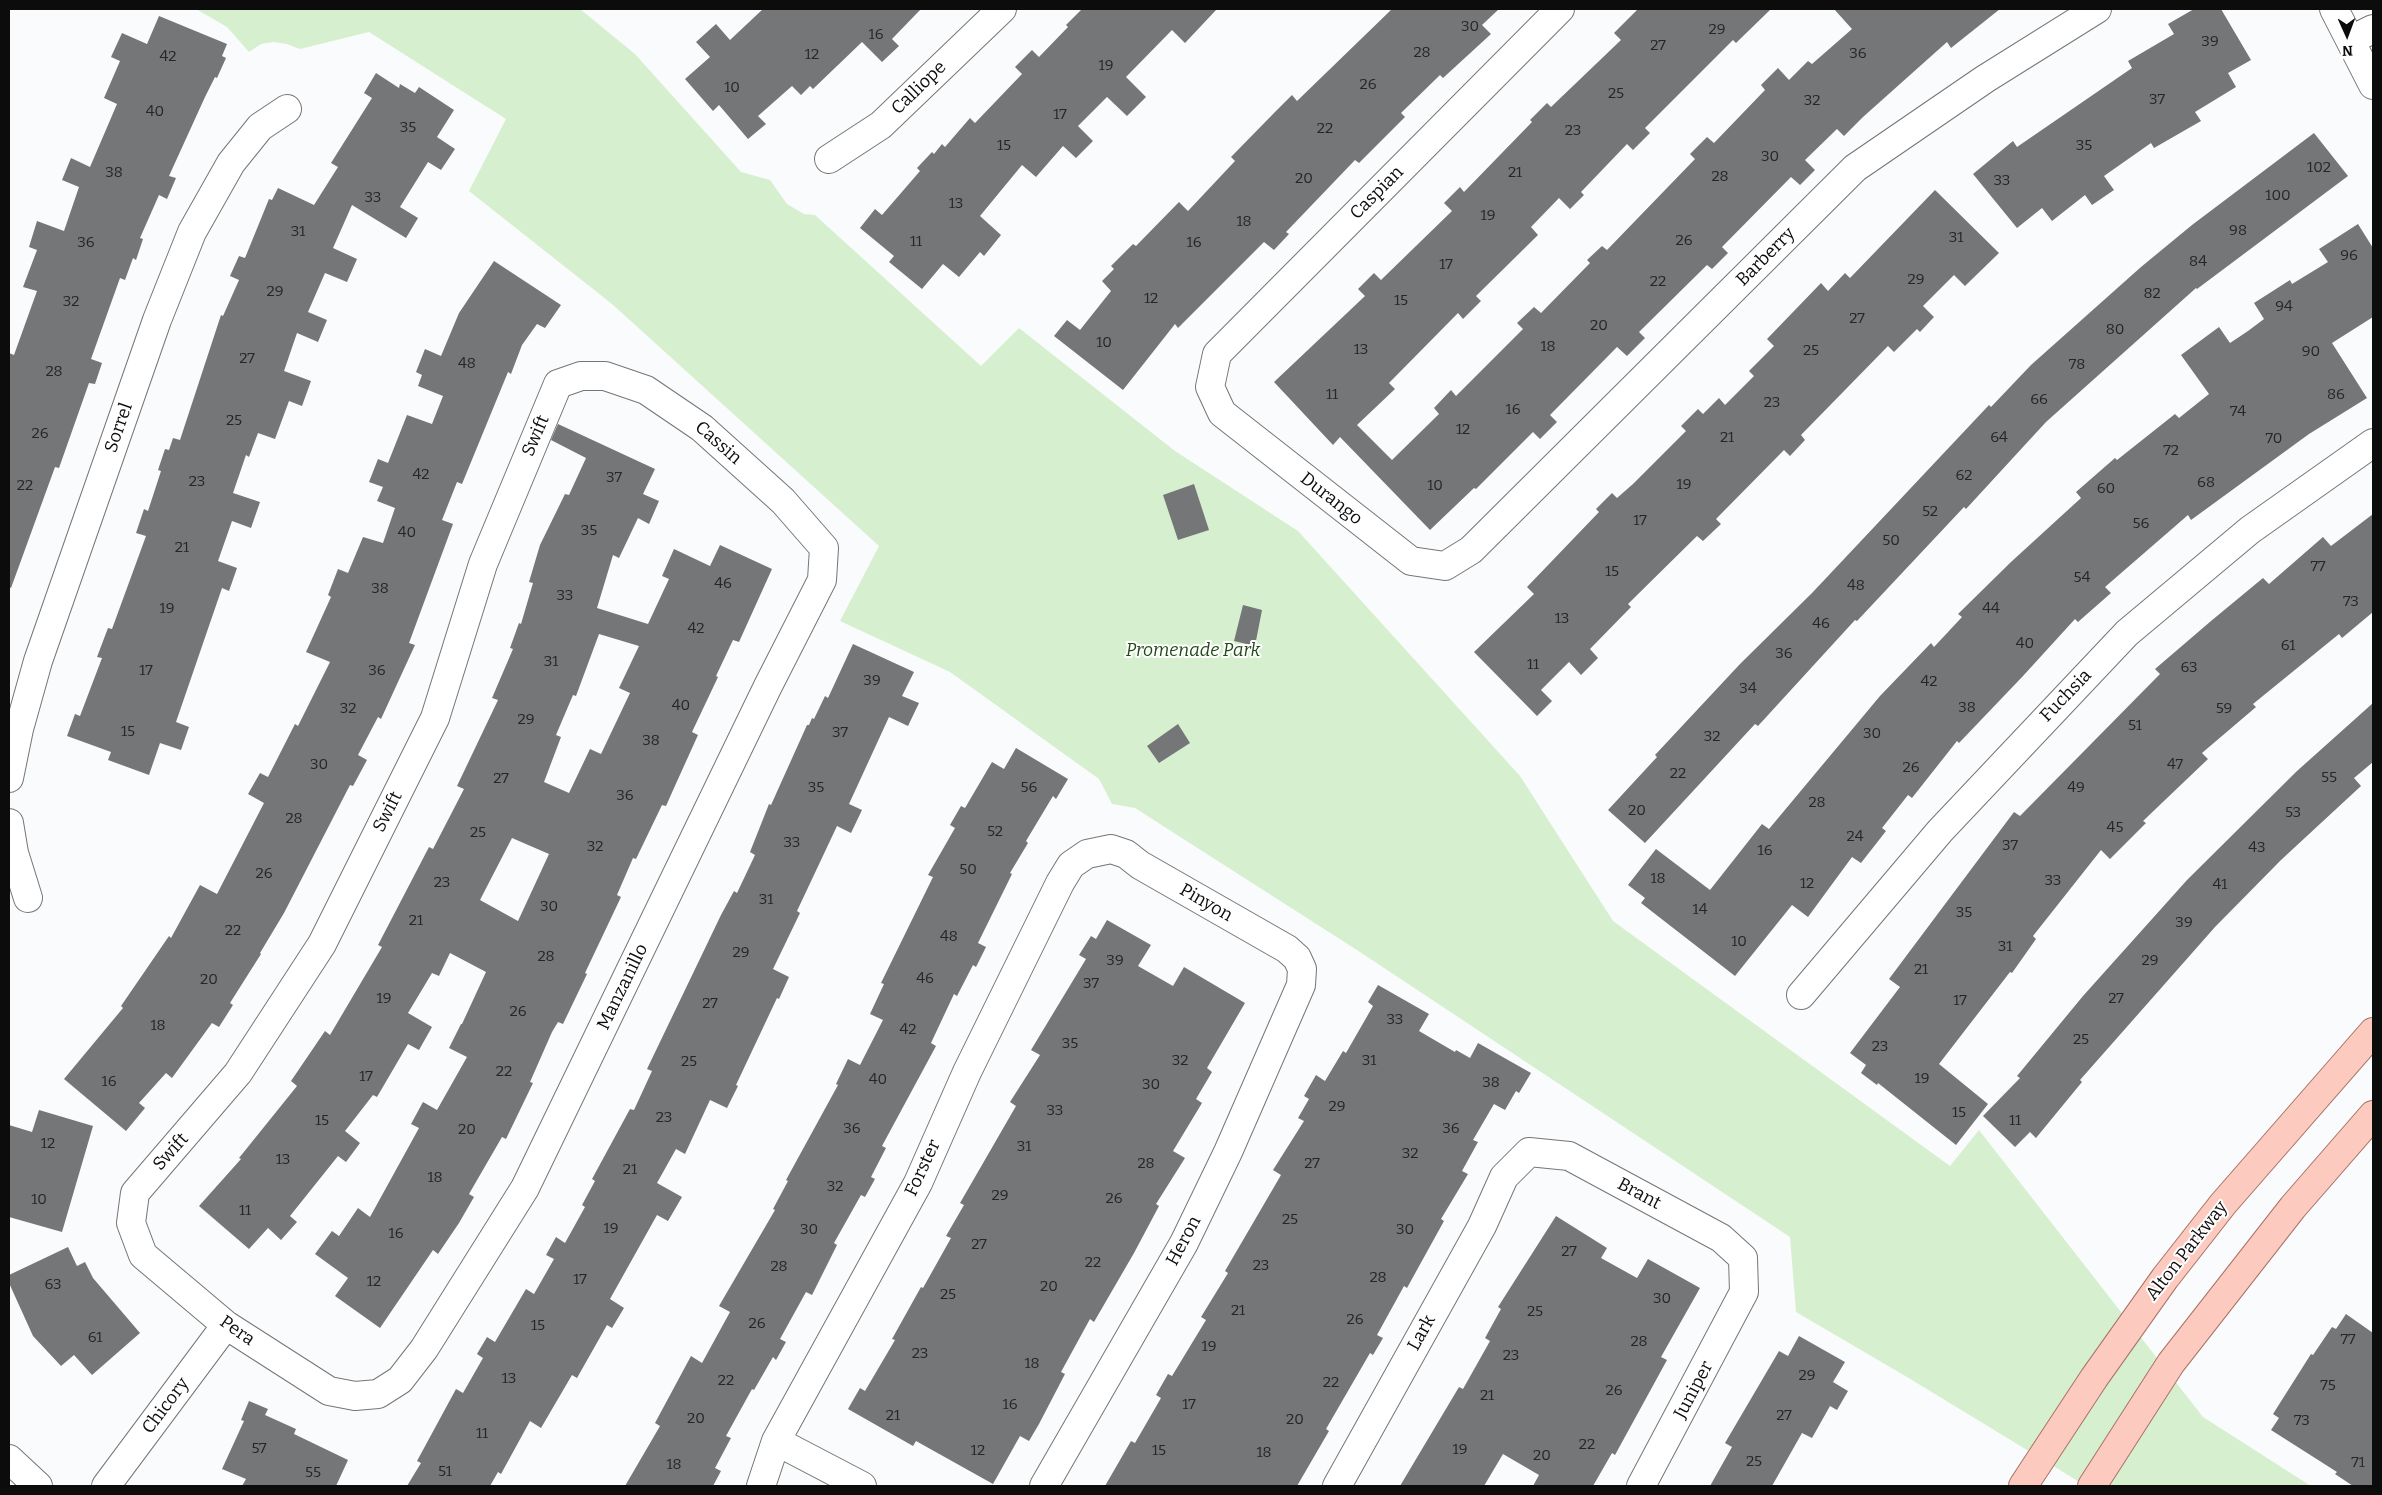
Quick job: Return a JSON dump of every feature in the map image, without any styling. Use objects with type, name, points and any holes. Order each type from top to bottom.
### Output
[{"type":"main road","name":"Alton Parkway","points":[[2022,1486],[2094,1378],[2165,1278],[2230,1197],[2373,1032]]},
{"type":"main road","points":[[2092,1486],[2171,1363],[2293,1207],[2373,1115]]},
{"type":"street","name":"Calliope","points":[[829,159],[881,125],[1002,9]]},
{"type":"street","name":"Caspian","points":[[1210,387],[1217,354],[1560,9]]},
{"type":"street","name":"Barberry","points":[[1472,550],[1855,168],[1985,78],[2097,9]]},
{"type":"street","points":[[2334,9],[2362,34],[2373,85]]},
{"type":"street","name":"Sorrel","points":[[9,778],[19,729],[38,661],[158,320],[192,232],[231,162],[260,126],[287,109]]},
{"type":"street","name":"Cassin","points":[[558,384],[582,376],[605,376],[646,390],[702,428],[784,501],[824,548],[822,580]]},
{"type":"street","name":"Swift","points":[[134,1193],[238,1073],[322,944],[435,718],[483,564],[558,384]]},
{"type":"street","name":"Durango","points":[[1210,387],[1222,413],[1411,561],[1445,566],[1472,550]]},
{"type":"street","name":"Fuchsia","points":[[1802,995],[1940,831],[2127,634],[2250,530],[2373,443]]},
{"type":"street","name":"Manzanillo","points":[[400,1380],[424,1349],[525,1188],[768,686],[822,580]]},
{"type":"street","points":[[9,824],[14,853],[28,898]]},
{"type":"street","name":"Pinyon","points":[[1087,854],[1111,849],[1126,854],[1140,865],[1287,949],[1297,958],[1302,969],[1301,984]]},
{"type":"street","name":"Forster","points":[[761,1486],[776,1441],[918,1183],[967,1072],[1060,884],[1071,865],[1087,854]]},
{"type":"street","name":"Heron","points":[[1044,1486],[1184,1243],[1228,1152],[1301,984]]},
{"type":"street","name":"Brant","points":[[1504,1177],[1529,1152],[1569,1156],[1721,1238],[1743,1258],[1744,1292]]},
{"type":"street","name":"Lark","points":[[1337,1486],[1482,1226],[1504,1177]]},
{"type":"street","name":"Pera","points":[[134,1193],[131,1223],[143,1255],[226,1326],[329,1391],[355,1396],[378,1394],[400,1380]]},
{"type":"street","name":"Juniper","points":[[1641,1486],[1744,1292]]},
{"type":"street","name":"Chicory","points":[[106,1486],[226,1326]]},
{"type":"street","points":[[776,1441],[862,1486]]},
{"type":"street","points":[[9,1459],[38,1486]]},
{"type":"green space","name":"Promenade Park","points":[[196,9],[580,9],[635,54],[741,172],[770,180],[787,204],[804,214],[815,215],[981,366],[1019,328],[1175,451],[1298,531],[1520,776],[1613,921],[1950,1166],[1979,1130],[2203,1417],[2311,1486],[2086,1486],[1796,1312],[1790,1237],[1360,952],[1135,808],[1112,804],[1099,779],[950,672],[840,621],[879,546],[612,304],[469,191],[506,119],[369,32],[300,49],[287,44],[273,42],[261,44],[249,52],[227,27]]},
{"type":"building","points":[[763,9],[921,9],[892,39],[899,46],[882,62],[862,42],[813,89],[810,86],[801,95],[792,86],[758,116],[766,124],[748,139],[719,105],[713,111],[685,79],[710,57],[696,42],[716,24],[730,40]]},
{"type":"building","points":[[1082,9],[1217,9],[1185,43],[1172,30],[1126,77],[1146,97],[1127,116],[1107,97],[1078,126],[1093,141],[1076,158],[1063,146],[1036,177],[1022,165],[980,216],[1001,235],[984,256],[980,252],[959,277],[943,264],[922,289],[889,262],[894,256],[860,228],[875,209],[882,215],[920,171],[917,168],[932,152],[934,154],[942,144],[945,147],[970,118],[975,123],[1022,74],[1015,67],[1032,50],[1039,57],[1068,27],[1066,25]]},
{"type":"building","points":[[1392,9],[1499,9],[1482,25],[1491,34],[1443,78],[1440,75],[1401,113],[1405,117],[1359,163],[1355,160],[1286,232],[1289,234],[1274,250],[1264,242],[1178,328],[1175,324],[1123,390],[1054,336],[1067,320],[1080,330],[1111,291],[1102,281],[1114,269],[1111,266],[1133,244],[1136,246],[1179,202],[1188,211],[1235,161],[1231,157],[1292,95],[1297,101]]},
{"type":"building","points":[[1638,9],[1771,9],[1736,43],[1733,40],[1645,128],[1650,133],[1633,150],[1627,144],[1581,192],[1584,195],[1570,209],[1559,198],[1531,227],[1538,235],[1476,296],[1481,301],[1463,319],[1458,313],[1389,383],[1395,389],[1357,425],[1392,460],[1439,414],[1434,408],[1451,390],[1456,396],[1523,329],[1517,323],[1534,307],[1541,313],[1590,263],[1587,260],[1602,246],[1607,250],[1695,159],[1690,154],[1707,137],[1714,143],[1765,90],[1761,85],[1778,68],[1789,80],[1808,61],[1812,64],[1852,29],[1834,9],[2000,9],[1951,48],[1947,42],[1844,136],[1837,129],[1805,160],[1815,170],[1800,185],[1791,177],[1722,247],[1728,253],[1712,269],[1707,265],[1639,332],[1645,338],[1627,356],[1617,347],[1550,415],[1557,422],[1540,439],[1533,432],[1476,489],[1474,488],[1430,530],[1340,437],[1333,445],[1274,382],[1365,296],[1358,289],[1374,273],[1381,280],[1452,211],[1444,203],[1460,187],[1464,192],[1532,122],[1530,120],[1547,103],[1551,107],[1621,40],[1614,33]]},
{"type":"building","points":[[2194,9],[2221,9],[2251,60],[2228,73],[2236,87],[2195,112],[2201,121],[2154,148],[2151,143],[2104,176],[2114,190],[2092,205],[2085,195],[2052,221],[2042,208],[2017,228],[1973,174],[2013,141],[2017,147],[2132,68],[2128,61],[2174,34],[2168,24]]},
{"type":"building","points":[[159,16],[227,44],[222,56],[226,58],[217,78],[215,77],[205,97],[169,176],[176,178],[167,199],[159,195],[140,238],[143,239],[136,260],[133,258],[125,280],[120,278],[91,359],[102,363],[95,384],[89,383],[59,468],[55,467],[11,588],[9,587],[9,353],[14,355],[37,291],[23,287],[37,250],[29,247],[37,221],[64,231],[79,187],[62,180],[71,158],[90,167],[117,104],[104,98],[120,61],[111,57],[122,33],[147,44]]},
{"type":"building","points":[[376,73],[399,88],[400,84],[415,93],[419,87],[454,110],[437,137],[455,149],[441,170],[428,162],[400,207],[418,218],[406,238],[352,205],[333,248],[357,259],[347,282],[325,273],[308,312],[327,320],[318,342],[297,333],[284,371],[311,381],[302,406],[289,401],[275,439],[258,433],[249,457],[246,455],[233,493],[260,502],[251,528],[232,521],[218,561],[237,568],[229,591],[222,588],[176,722],[189,727],[181,750],[160,743],[149,775],[108,760],[111,752],[67,736],[75,714],[80,716],[102,658],[97,657],[108,628],[112,629],[146,536],[136,533],[144,509],[148,511],[161,471],[158,470],[165,449],[169,450],[173,438],[180,440],[221,315],[223,316],[239,280],[230,276],[239,256],[245,258],[269,199],[272,200],[278,188],[314,205],[338,167],[331,163],[372,98],[364,93]]},
{"type":"building","points":[[2314,133],[2348,176],[2196,288],[2046,422],[1966,509],[1964,507],[1857,621],[1855,620],[1758,726],[1755,724],[1645,843],[1608,810],[1657,757],[1655,755],[1740,664],[1812,593],[1989,405],[1991,407],[2031,365],[2141,267],[2192,225]]},
{"type":"building","points":[[1935,190],[1999,253],[1965,286],[1954,275],[1923,306],[1934,317],[1920,332],[1917,329],[1894,352],[1888,346],[1801,435],[1805,440],[1790,456],[1784,450],[1716,519],[1721,524],[1703,541],[1697,536],[1628,604],[1631,607],[1590,649],[1598,658],[1581,675],[1569,662],[1541,690],[1552,701],[1537,716],[1474,652],[1534,594],[1527,587],[1599,512],[1596,509],[1612,493],[1617,498],[1633,484],[1686,431],[1681,426],[1698,409],[1703,414],[1719,398],[1725,405],[1754,376],[1749,371],[1774,346],[1767,339],[1821,283],[1828,291],[1845,273],[1850,278]]},
{"type":"building","points":[[2358,224],[2373,248],[2373,317],[2332,343],[2367,398],[2309,434],[2191,520],[2188,515],[2105,587],[2111,593],[2078,622],[2075,619],[1959,743],[1957,741],[1912,798],[1908,795],[1882,828],[1886,831],[1861,863],[1852,857],[1808,917],[1792,905],[1735,976],[1641,903],[1645,898],[1628,885],[1656,849],[1710,890],[1762,824],[1769,829],[1880,696],[1931,643],[1934,647],[1962,617],[1958,614],[2081,498],[2076,492],[2115,458],[2117,460],[2175,414],[2179,418],[2209,394],[2181,355],[2219,327],[2230,343],[2248,331],[2264,319],[2254,303],[2290,280],[2292,284],[2328,262],[2319,249]]},
{"type":"building","points":[[494,261],[561,305],[545,328],[537,324],[522,345],[511,374],[508,372],[462,484],[457,482],[442,520],[453,524],[409,643],[415,645],[381,719],[378,717],[358,755],[367,760],[353,786],[350,785],[284,913],[230,1003],[233,1005],[219,1027],[212,1023],[172,1078],[166,1073],[139,1103],[145,1108],[126,1131],[64,1079],[123,1008],[121,1006],[169,936],[171,938],[200,885],[217,894],[264,803],[248,794],[260,773],[268,777],[295,724],[298,726],[330,662],[306,652],[331,597],[328,595],[338,569],[348,573],[363,537],[383,543],[395,508],[377,501],[383,487],[369,482],[378,459],[388,463],[407,415],[432,424],[443,396],[418,386],[422,375],[416,372],[425,349],[441,356],[459,313]]},
{"type":"building","points":[[558,424],[655,469],[643,494],[659,501],[649,524],[638,518],[619,558],[613,555],[597,608],[648,624],[669,579],[662,576],[674,549],[710,566],[720,545],[772,569],[739,642],[733,640],[716,676],[718,677],[692,732],[698,735],[666,806],[662,805],[636,859],[633,858],[617,895],[621,897],[585,973],[587,974],[563,1024],[558,1022],[552,1032],[530,1082],[533,1083],[506,1139],[502,1137],[469,1194],[474,1197],[459,1223],[438,1254],[433,1250],[380,1328],[335,1296],[348,1278],[315,1254],[332,1231],[339,1236],[358,1208],[370,1217],[419,1128],[411,1124],[423,1102],[437,1110],[467,1057],[449,1048],[486,972],[450,953],[439,976],[432,973],[408,1013],[432,1027],[419,1050],[408,1044],[377,1097],[373,1095],[345,1131],[360,1143],[346,1162],[338,1156],[290,1216],[297,1222],[281,1240],[268,1228],[249,1249],[199,1206],[241,1159],[239,1158],[297,1086],[291,1081],[325,1031],[330,1035],[382,947],[378,945],[429,847],[433,849],[464,789],[457,786],[498,700],[492,698],[513,649],[510,648],[519,623],[521,624],[533,583],[529,582],[540,545],[565,494],[569,495],[586,458],[551,440]],"holes":[[[599,634],[639,646],[619,688],[630,693],[601,754],[590,749],[569,793],[544,782],[561,737],[556,735],[573,695],[576,696]],[[512,838],[549,854],[518,921],[480,900]]]},
{"type":"building","points":[[1194,484],[1209,530],[1178,540],[1163,495]]},
{"type":"building","points":[[2373,514],[2373,612],[2342,638],[2339,634],[2253,704],[2256,707],[2202,753],[2208,759],[2143,821],[2146,823],[2110,859],[2101,850],[2033,936],[2036,939],[2012,973],[2010,972],[1939,1064],[1988,1104],[1956,1145],[1878,1083],[1877,1085],[1861,1073],[1866,1065],[1850,1053],[1900,987],[1889,979],[2014,812],[2020,816],[2160,674],[2155,669],[2211,621],[2263,578],[2269,584],[2323,537],[2331,546]]},
{"type":"building","points":[[1243,605],[1262,610],[1255,646],[1234,641]]},
{"type":"building","points":[[853,644],[914,672],[902,696],[919,703],[908,726],[889,717],[849,804],[862,810],[851,833],[837,826],[797,911],[800,913],[773,969],[789,977],[779,999],[777,998],[727,1108],[710,1100],[685,1154],[676,1149],[657,1183],[682,1197],[668,1221],[657,1215],[610,1299],[624,1308],[612,1328],[607,1325],[577,1378],[572,1375],[541,1428],[530,1421],[501,1474],[498,1472],[490,1486],[407,1486],[421,1463],[417,1461],[456,1389],[463,1393],[483,1358],[477,1354],[487,1337],[495,1342],[526,1289],[534,1294],[554,1259],[546,1255],[556,1237],[565,1243],[585,1207],[582,1205],[595,1181],[592,1179],[630,1109],[634,1110],[652,1071],[647,1069],[721,915],[734,891],[737,893],[755,855],[750,852],[769,804],[771,805],[807,725],[809,725],[812,718],[814,719],[825,696],[828,698]]},
{"type":"building","points":[[2373,703],[2373,762],[2354,778],[2361,786],[2281,860],[2215,927],[2080,1080],[2082,1082],[2036,1138],[2030,1132],[2015,1147],[1983,1116],[2020,1078],[2017,1076],[2083,996],[2187,880],[2297,771]]},
{"type":"building","points":[[1178,724],[1190,743],[1159,763],[1147,746]]},
{"type":"building","points":[[1016,748],[1068,779],[1056,799],[1053,796],[1026,841],[1028,843],[1010,873],[1012,874],[978,943],[986,947],[976,967],[973,965],[957,996],[954,994],[931,1043],[936,1046],[882,1146],[886,1148],[871,1177],[875,1179],[865,1197],[861,1195],[834,1243],[837,1245],[812,1295],[806,1292],[780,1339],[786,1342],[776,1360],[773,1357],[754,1390],[752,1389],[726,1436],[731,1438],[715,1468],[721,1471],[713,1486],[625,1486],[660,1426],[655,1423],[691,1356],[702,1363],[730,1312],[719,1306],[775,1210],[773,1209],[788,1181],[786,1180],[838,1085],[836,1084],[848,1059],[860,1065],[883,1020],[870,1014],[884,984],[881,983],[933,877],[928,875],[955,828],[950,825],[961,806],[965,808],[992,762],[1004,769]]},
{"type":"building","points":[[1107,920],[1151,945],[1138,966],[1173,986],[1184,967],[1245,1003],[1207,1068],[1212,1072],[1196,1099],[1202,1103],[1173,1151],[1185,1158],[1156,1204],[1159,1206],[1094,1322],[1090,1319],[1061,1372],[1065,1374],[1029,1441],[1020,1436],[993,1484],[916,1441],[913,1446],[848,1409],[860,1388],[865,1391],[895,1340],[892,1339],[921,1287],[923,1288],[951,1238],[946,1236],[964,1205],[960,1203],[1016,1106],[1010,1102],[1040,1055],[1031,1050],[1086,959],[1079,955],[1091,936],[1096,939]]},
{"type":"building","points":[[1378,985],[1429,1014],[1419,1031],[1455,1052],[1456,1050],[1470,1058],[1478,1043],[1531,1073],[1519,1093],[1516,1091],[1505,1110],[1494,1104],[1473,1140],[1478,1142],[1462,1171],[1468,1174],[1441,1219],[1444,1221],[1407,1288],[1404,1286],[1377,1335],[1383,1338],[1373,1355],[1370,1353],[1326,1429],[1329,1431],[1297,1486],[1105,1486],[1131,1441],[1135,1443],[1161,1398],[1156,1395],[1168,1374],[1172,1376],[1206,1320],[1201,1317],[1228,1273],[1225,1271],[1281,1175],[1273,1170],[1304,1121],[1298,1118],[1309,1099],[1304,1096],[1316,1075],[1325,1081],[1343,1051],[1346,1053],[1373,1006],[1368,1002]]},
{"type":"building","points":[[39,1110],[93,1126],[62,1232],[9,1217],[9,1125],[32,1132]]},
{"type":"building","points":[[1556,1216],[1607,1248],[1601,1258],[1637,1278],[1648,1259],[1700,1288],[1661,1357],[1667,1360],[1615,1455],[1612,1453],[1593,1486],[1533,1486],[1539,1475],[1503,1454],[1484,1486],[1400,1486],[1459,1387],[1463,1389],[1490,1341],[1485,1338],[1501,1309],[1498,1307]]},
{"type":"building","points":[[68,1247],[77,1266],[85,1262],[93,1278],[140,1333],[92,1375],[74,1355],[61,1366],[33,1336],[9,1283],[9,1275]]},
{"type":"building","points":[[2346,1314],[2373,1333],[2373,1486],[2353,1486],[2335,1474],[2337,1472],[2271,1430],[2279,1418],[2273,1414],[2311,1354],[2313,1355],[2332,1327],[2336,1329]]},
{"type":"building","points":[[1799,1336],[1845,1362],[1833,1382],[1848,1391],[1837,1410],[1830,1406],[1812,1438],[1802,1433],[1772,1486],[1710,1486],[1732,1447],[1725,1443],[1779,1351],[1788,1356]]},
{"type":"building","points":[[249,1401],[268,1409],[265,1415],[296,1429],[294,1434],[348,1460],[336,1486],[242,1486],[246,1479],[222,1469],[244,1421],[241,1420]]}]
